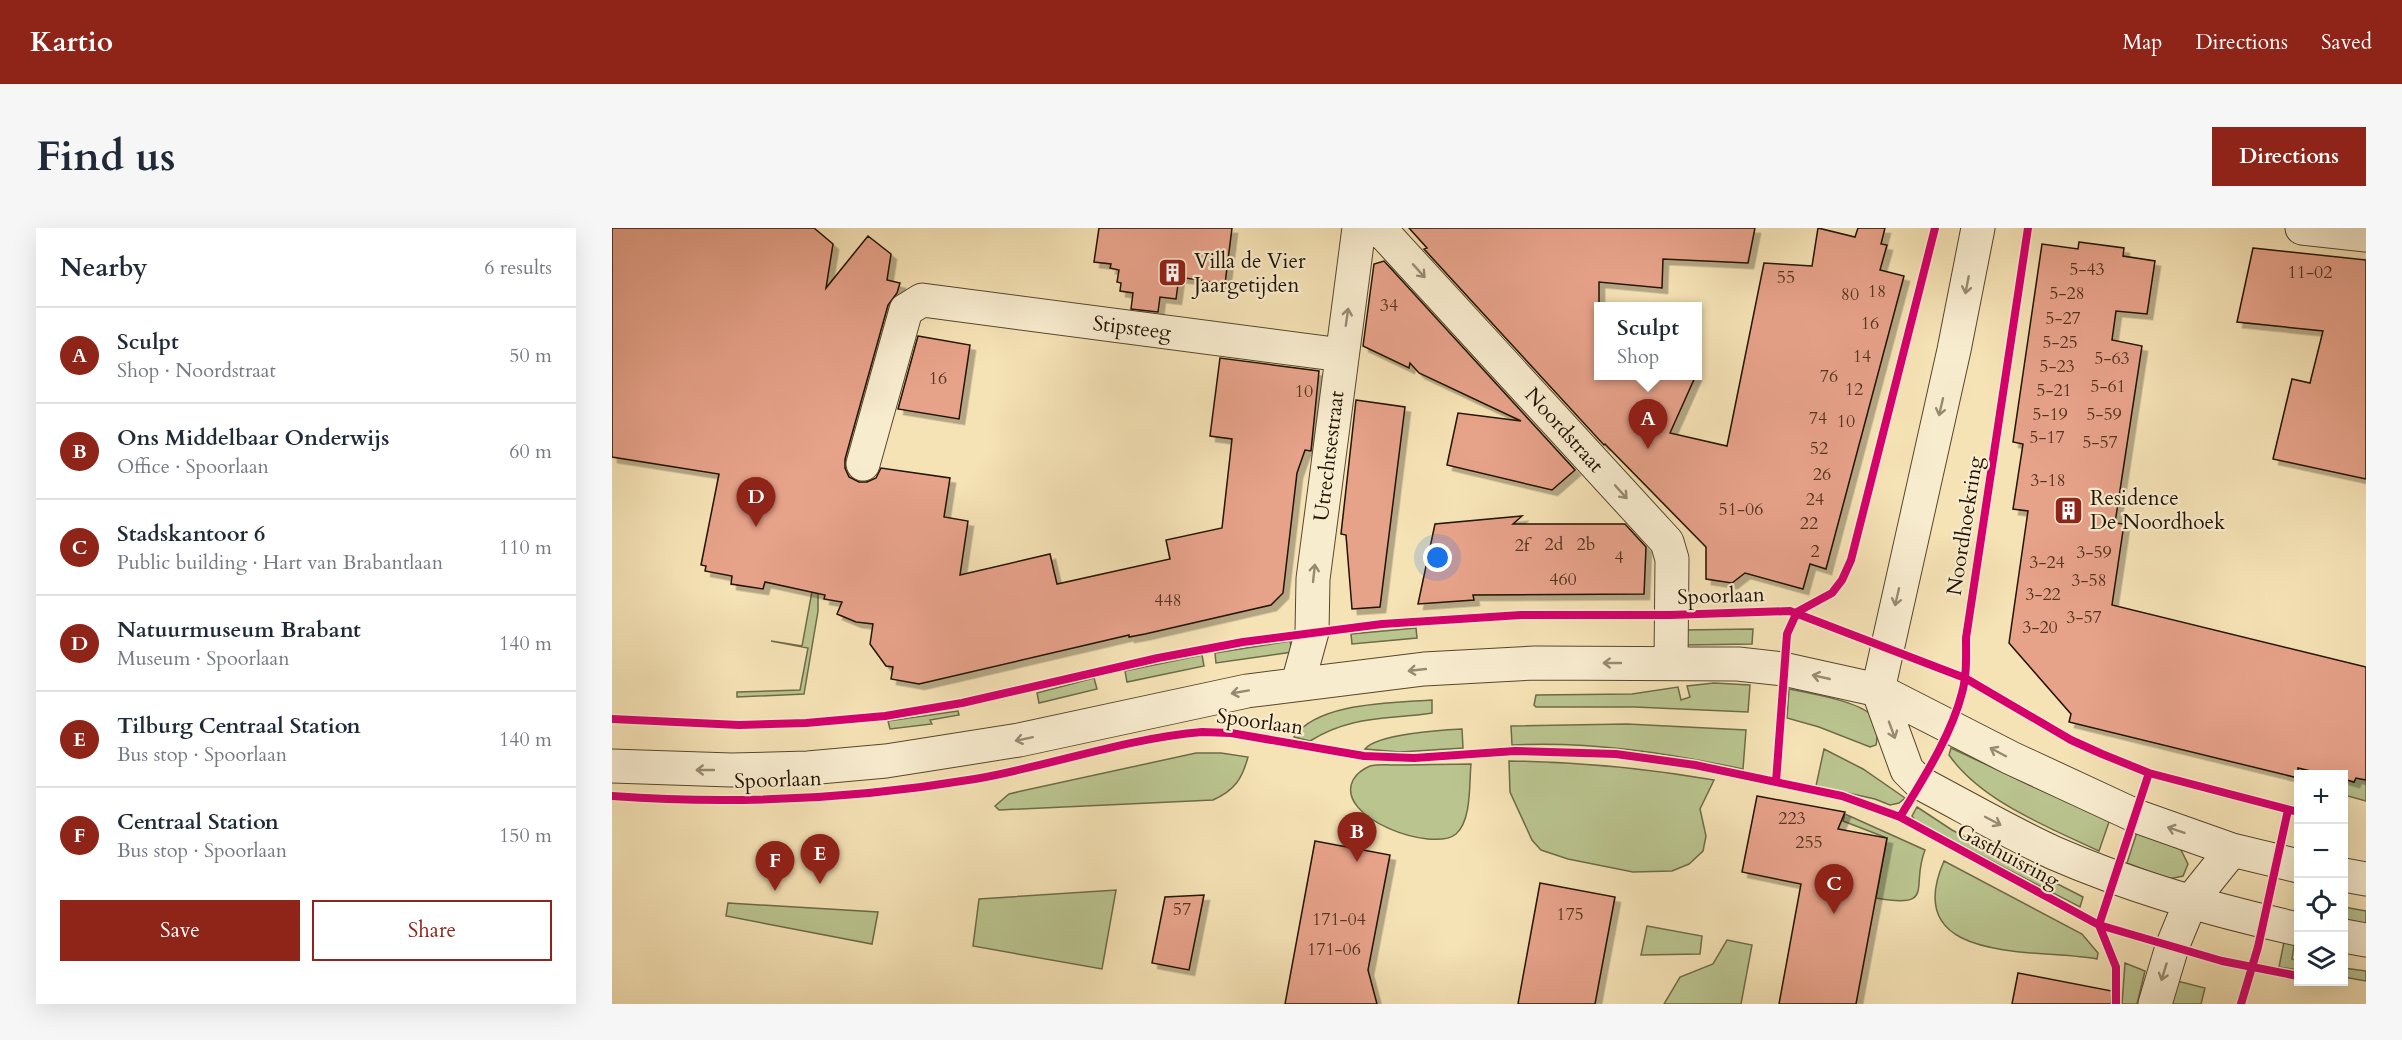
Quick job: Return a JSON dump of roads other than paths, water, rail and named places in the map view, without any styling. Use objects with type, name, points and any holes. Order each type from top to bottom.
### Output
[{"type":"street","name":"Utrechtsestraat","points":[[1298,683],[1312,632],[1313,579],[1359,228]]},
{"type":"street","name":"Noordstraat","points":[[1379,228],[1666,542],[1672,559],[1671,662]]},
{"type":"street","points":[[1978,228],[1954,350],[1878,690],[1906,770],[1920,783],[2052,852],[2191,901],[2294,928]]},
{"type":"street","points":[[2302,228],[2366,235]]},
{"type":"street","name":"Stipsteeg","points":[[863,464],[906,310],[922,300],[1342,355]]},
{"type":"street","name":"Spoorlaan","points":[[612,766],[740,770],[886,761],[981,748],[1183,703],[1298,683],[1490,665],[1671,662],[1738,664],[1783,669],[1878,690],[2011,759],[2103,801],[2232,850],[2294,865]]},
{"type":"street","points":[[2155,1004],[2172,946],[2191,901],[2232,850]]},
{"type":"street","points":[[2348,876],[2366,879]]},
{"type":"street","points":[[2348,937],[2366,940]]},
{"type":"place","name":"Villa de Vier Jaargetijden","points":[[1173,273]]},
{"type":"place","name":"Sculpt","points":[[1648,449]]},
{"type":"place","name":"Residence De Noordhoek","points":[[2069,510]]},
{"type":"place","name":"Natuurmuseum Brabant","points":[[756,527]]},
{"type":"place","name":"Ons Middelbaar Onderwijs","points":[[1357,862]]},
{"type":"place","name":"Tilburg Centraal Station","points":[[820,884]]},
{"type":"place","name":"Centraal Station","points":[[775,891]]},
{"type":"place","name":"Stadskantoor 6","points":[[1834,914]]}]
